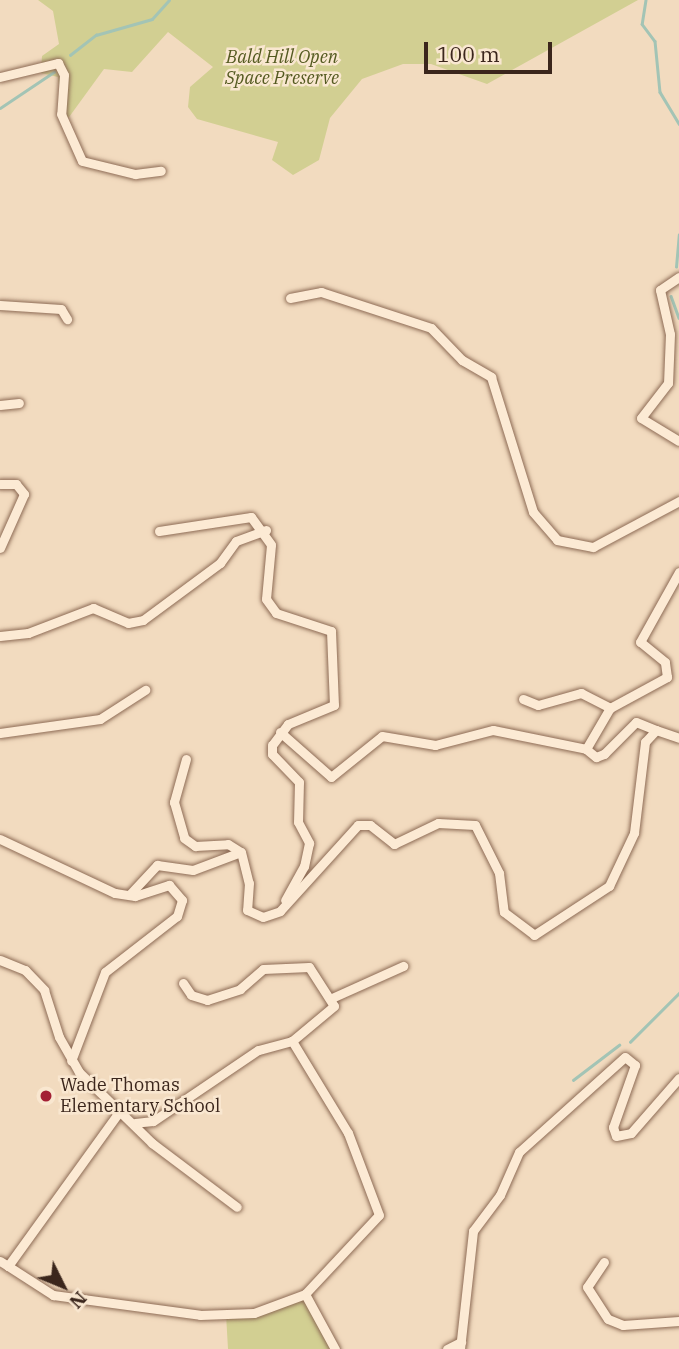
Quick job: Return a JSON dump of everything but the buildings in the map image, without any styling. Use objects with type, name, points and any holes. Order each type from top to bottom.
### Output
[{"type":"street","points":[[0,77],[58,63],[64,75],[61,114],[82,161],[135,174],[161,171]]},
{"type":"street","points":[[679,277],[660,289],[670,334],[668,383],[641,418],[679,441]]},
{"type":"street","points":[[290,298],[321,292],[430,328],[462,360],[491,377],[533,512],[557,540],[593,547],[679,501]]},
{"type":"street","points":[[0,305],[61,309],[67,319]]},
{"type":"street","points":[[0,405],[19,403]]},
{"type":"street","points":[[0,484],[16,484],[24,494],[0,548]]},
{"type":"street","points":[[159,531],[251,517],[265,530],[271,545],[266,599],[276,613],[321,623],[334,641],[334,705],[280,732],[272,754],[299,782],[298,822],[309,843],[304,866],[280,911]]},
{"type":"street","points":[[0,636],[28,633],[93,608],[128,623],[143,620],[220,563],[236,541],[265,530]]},
{"type":"street","points":[[586,749],[610,708],[667,677],[665,662],[640,642],[679,572]]},
{"type":"street","points":[[0,733],[100,719],[145,690]]},
{"type":"street","points":[[523,699],[538,705],[581,693],[610,708]]},
{"type":"street","points":[[280,732],[331,777],[382,736],[435,745],[493,730],[586,749],[596,757],[604,754],[636,722],[679,738]]},
{"type":"street","points":[[186,759],[174,803],[184,838],[195,846],[228,844],[241,852],[250,883],[247,910],[263,917],[280,911],[358,825],[370,825],[394,844],[426,827],[465,822],[479,830],[499,873],[504,912],[526,933],[544,931],[609,886],[635,833],[645,742],[656,730]]},
{"type":"street","points":[[0,839],[130,894],[169,885],[182,909],[105,972],[71,1061]]},
{"type":"street","points":[[130,894],[157,865],[200,869],[241,852]]},
{"type":"street","points":[[0,960],[25,970],[44,989],[71,1061],[119,1112],[135,1123],[152,1143],[237,1207]]},
{"type":"street","points":[[334,997],[403,965]]},
{"type":"street","points":[[135,1123],[153,1121],[258,1050],[292,1041],[332,1010],[334,997],[309,967],[263,969],[240,989],[206,1000],[191,995],[183,983]]},
{"type":"street","points":[[119,1112],[4,1264],[53,1295],[200,1315],[254,1313],[305,1294],[380,1212],[348,1133],[292,1041]]},
{"type":"street","points":[[447,1349],[460,1345],[473,1231],[500,1195],[519,1152],[625,1057],[635,1065],[613,1127],[616,1136],[631,1133],[679,1079]]},
{"type":"street","points":[[604,1262],[587,1287],[608,1319],[623,1325],[679,1321]]},
{"type":"street","points":[[305,1294],[335,1349]]},
{"type":"green space","name":"Bald Hill Open Space Preserve","points":[[38,0],[638,0],[487,84],[431,64],[403,64],[362,79],[330,118],[319,160],[293,175],[272,160],[278,142],[197,119],[188,107],[190,87],[213,67],[168,32],[132,72],[104,69],[64,124],[58,77],[41,73],[42,56],[59,44],[53,11]]},
{"type":"green space","points":[[305,1294],[335,1349],[228,1349],[226,1314],[254,1313]]},
{"type":"waterway","points":[[70,55],[96,35],[152,19],[169,0]]},
{"type":"waterway","points":[[646,0],[642,24],[655,41],[660,92],[679,124]]},
{"type":"waterway","points":[[0,108],[54,72]]},
{"type":"waterway","points":[[676,267],[679,235]]},
{"type":"waterway","points":[[671,296],[679,318]]},
{"type":"waterway","points":[[630,1042],[679,993]]},
{"type":"waterway","points":[[573,1080],[619,1045]]},
{"type":"place","name":"Wade Thomas Elementary School","points":[[46,1096]]}]
